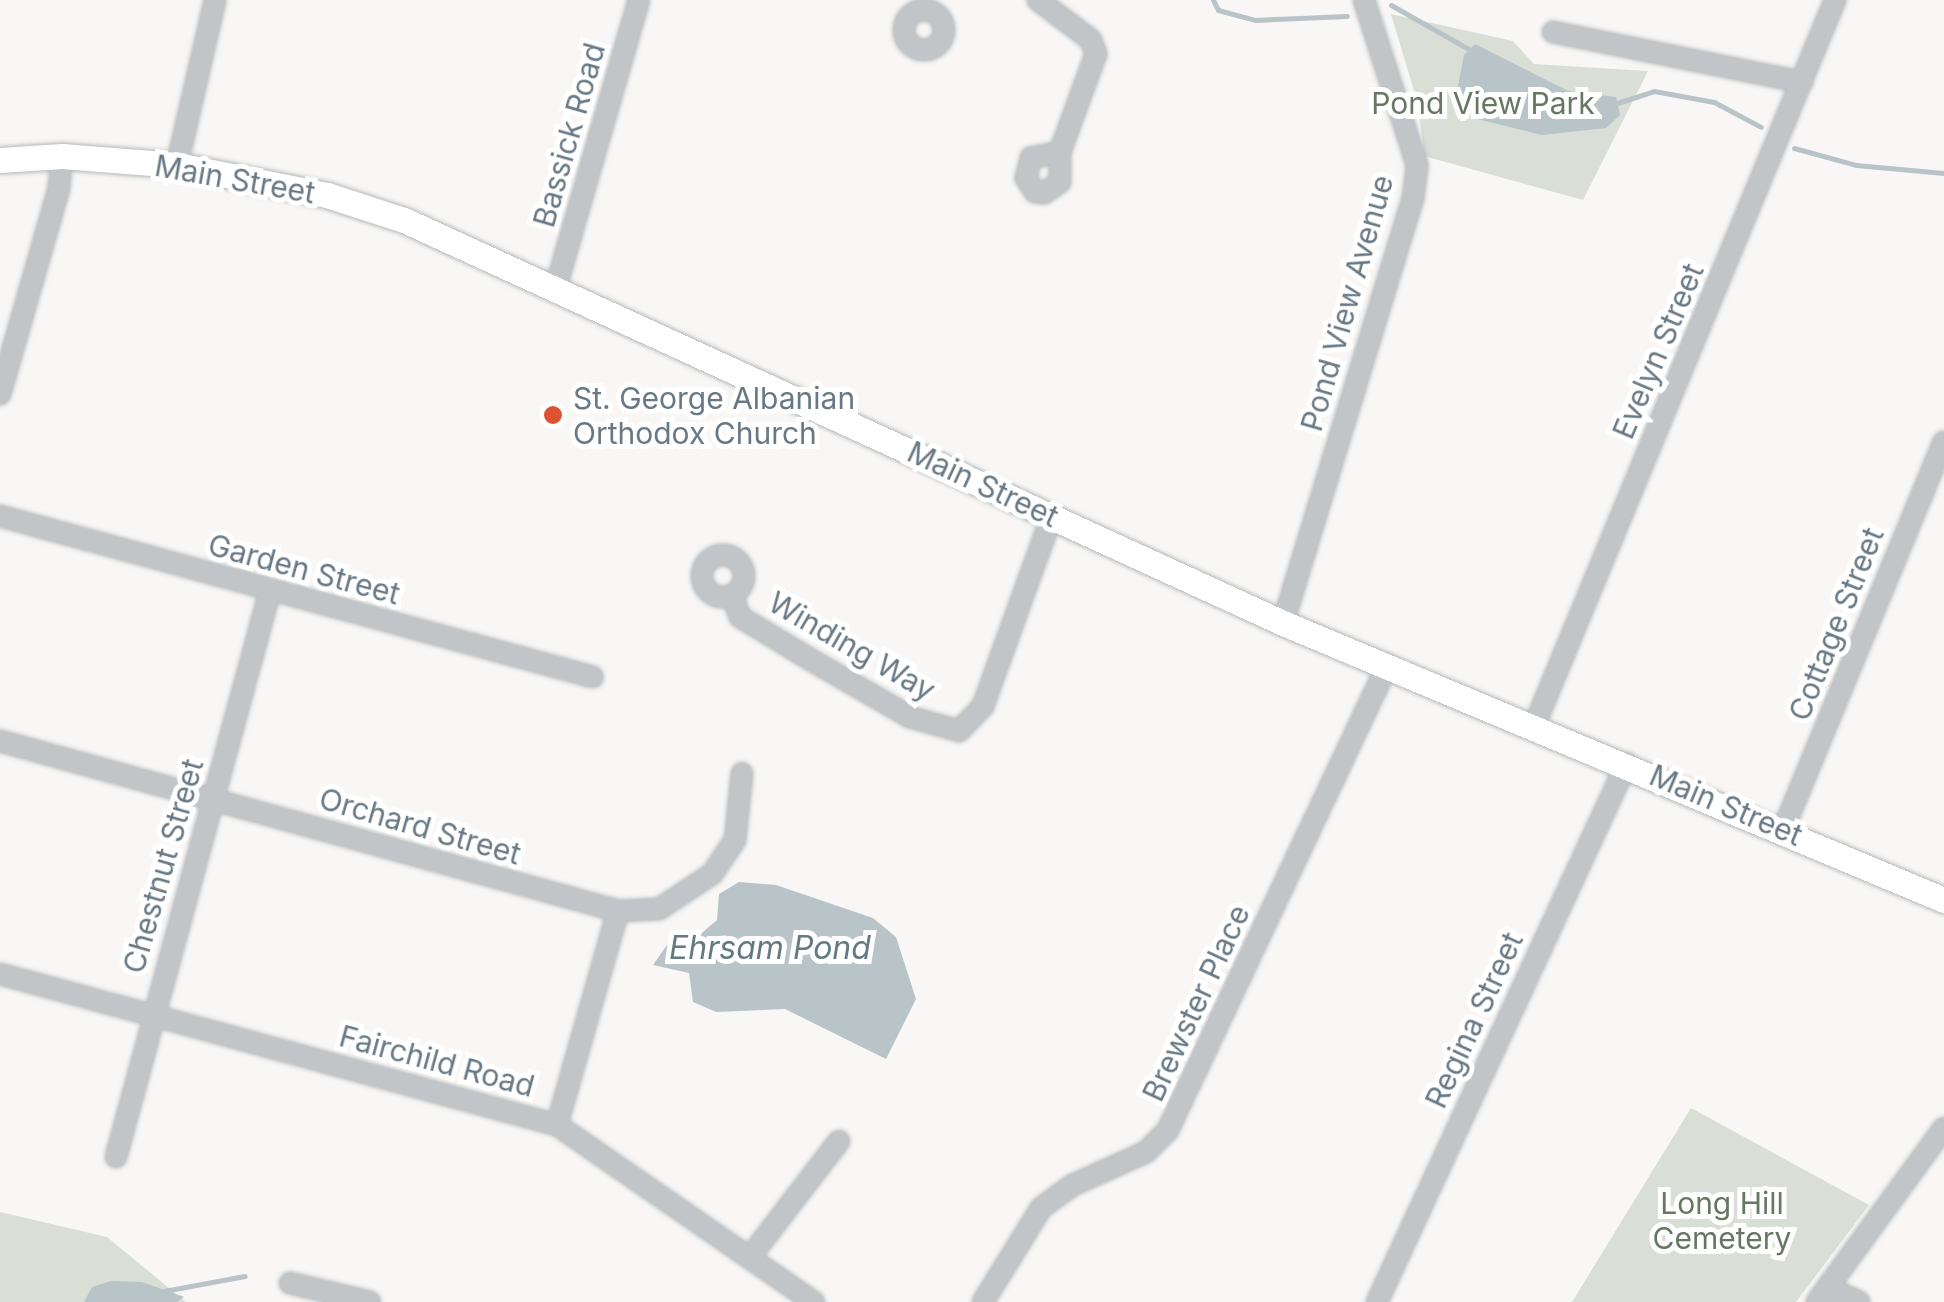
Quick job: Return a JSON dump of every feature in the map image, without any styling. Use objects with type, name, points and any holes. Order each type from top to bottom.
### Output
[{"type":"main road","name":"Main Street","points":[[0,160],[62,156],[177,165],[327,195],[404,220],[1283,623],[1535,724],[1944,900]]},
{"type":"street","points":[[177,165],[214,0]]},
{"type":"street","name":"Bassick Road","points":[[556,287],[639,0]]},
{"type":"street","points":[[1038,0],[1091,40],[1096,54],[1060,152]]},
{"type":"street","name":"Pond View Avenue","points":[[1283,623],[1413,199],[1417,164],[1364,0]]},
{"type":"street","name":"Evelyn Street","points":[[1535,724],[1835,0]]},
{"type":"street","points":[[1553,32],[1802,82]]},
{"type":"street","points":[[0,394],[59,188],[62,156]]},
{"type":"street","name":"Cottage Street","points":[[1783,830],[1944,442]]},
{"type":"street","name":"Winding Way","points":[[732,595],[740,617],[813,661],[910,717],[959,731],[983,706],[1052,515]]},
{"type":"street","name":"Garden Street","points":[[0,516],[594,678]]},
{"type":"street","name":"Chestnut Street","points":[[116,1157],[270,591]]},
{"type":"street","name":"Brewster Place","points":[[984,1302],[1041,1208],[1073,1185],[1146,1152],[1168,1130],[1388,664]]},
{"type":"street","name":"Orchard Street","points":[[0,741],[618,911],[660,909],[712,874],[735,840],[742,772]]},
{"type":"street","name":"Regina Street","points":[[1376,1302],[1627,763]]},
{"type":"street","points":[[557,1125],[618,911]]},
{"type":"street","name":"Fairchild Road","points":[[0,974],[557,1125],[814,1302]]},
{"type":"street","points":[[1859,1302],[1822,1295],[1941,1139]]},
{"type":"street","points":[[750,1257],[839,1141]]},
{"type":"street","points":[[290,1283],[370,1302]]},
{"type":"green space","name":"Pond View Park","points":[[1391,14],[1513,41],[1534,64],[1648,71],[1583,200],[1424,156],[1418,104]]},
{"type":"green space","name":"Long Hill Cemetery","points":[[1691,1108],[1869,1205],[1796,1302],[1572,1302]]},
{"type":"green space","points":[[0,1212],[107,1237],[186,1302],[0,1302]]},
{"type":"water","points":[[1475,44],[1568,91],[1616,97],[1620,115],[1606,128],[1542,135],[1477,119],[1456,96],[1464,55]]},
{"type":"water","name":"Ehrsam Pond","points":[[739,882],[776,885],[873,918],[896,937],[916,999],[886,1059],[785,1009],[716,1012],[693,1002],[689,973],[653,965],[667,945],[696,938],[717,920],[719,894]]},
{"type":"water","points":[[111,1281],[142,1282],[184,1297],[177,1302],[84,1302],[92,1287]]},
{"type":"waterway","points":[[1213,0],[1218,10],[1255,20],[1347,16]]},
{"type":"waterway","points":[[1391,5],[1472,51]]},
{"type":"waterway","points":[[1614,104],[1654,91],[1714,102],[1761,127]]},
{"type":"waterway","points":[[1794,148],[1856,165],[1944,173]]},
{"type":"waterway","points":[[164,1291],[245,1276]]},
{"type":"place","name":"St. George Albanian Orthodox Church","points":[[553,415]]}]
